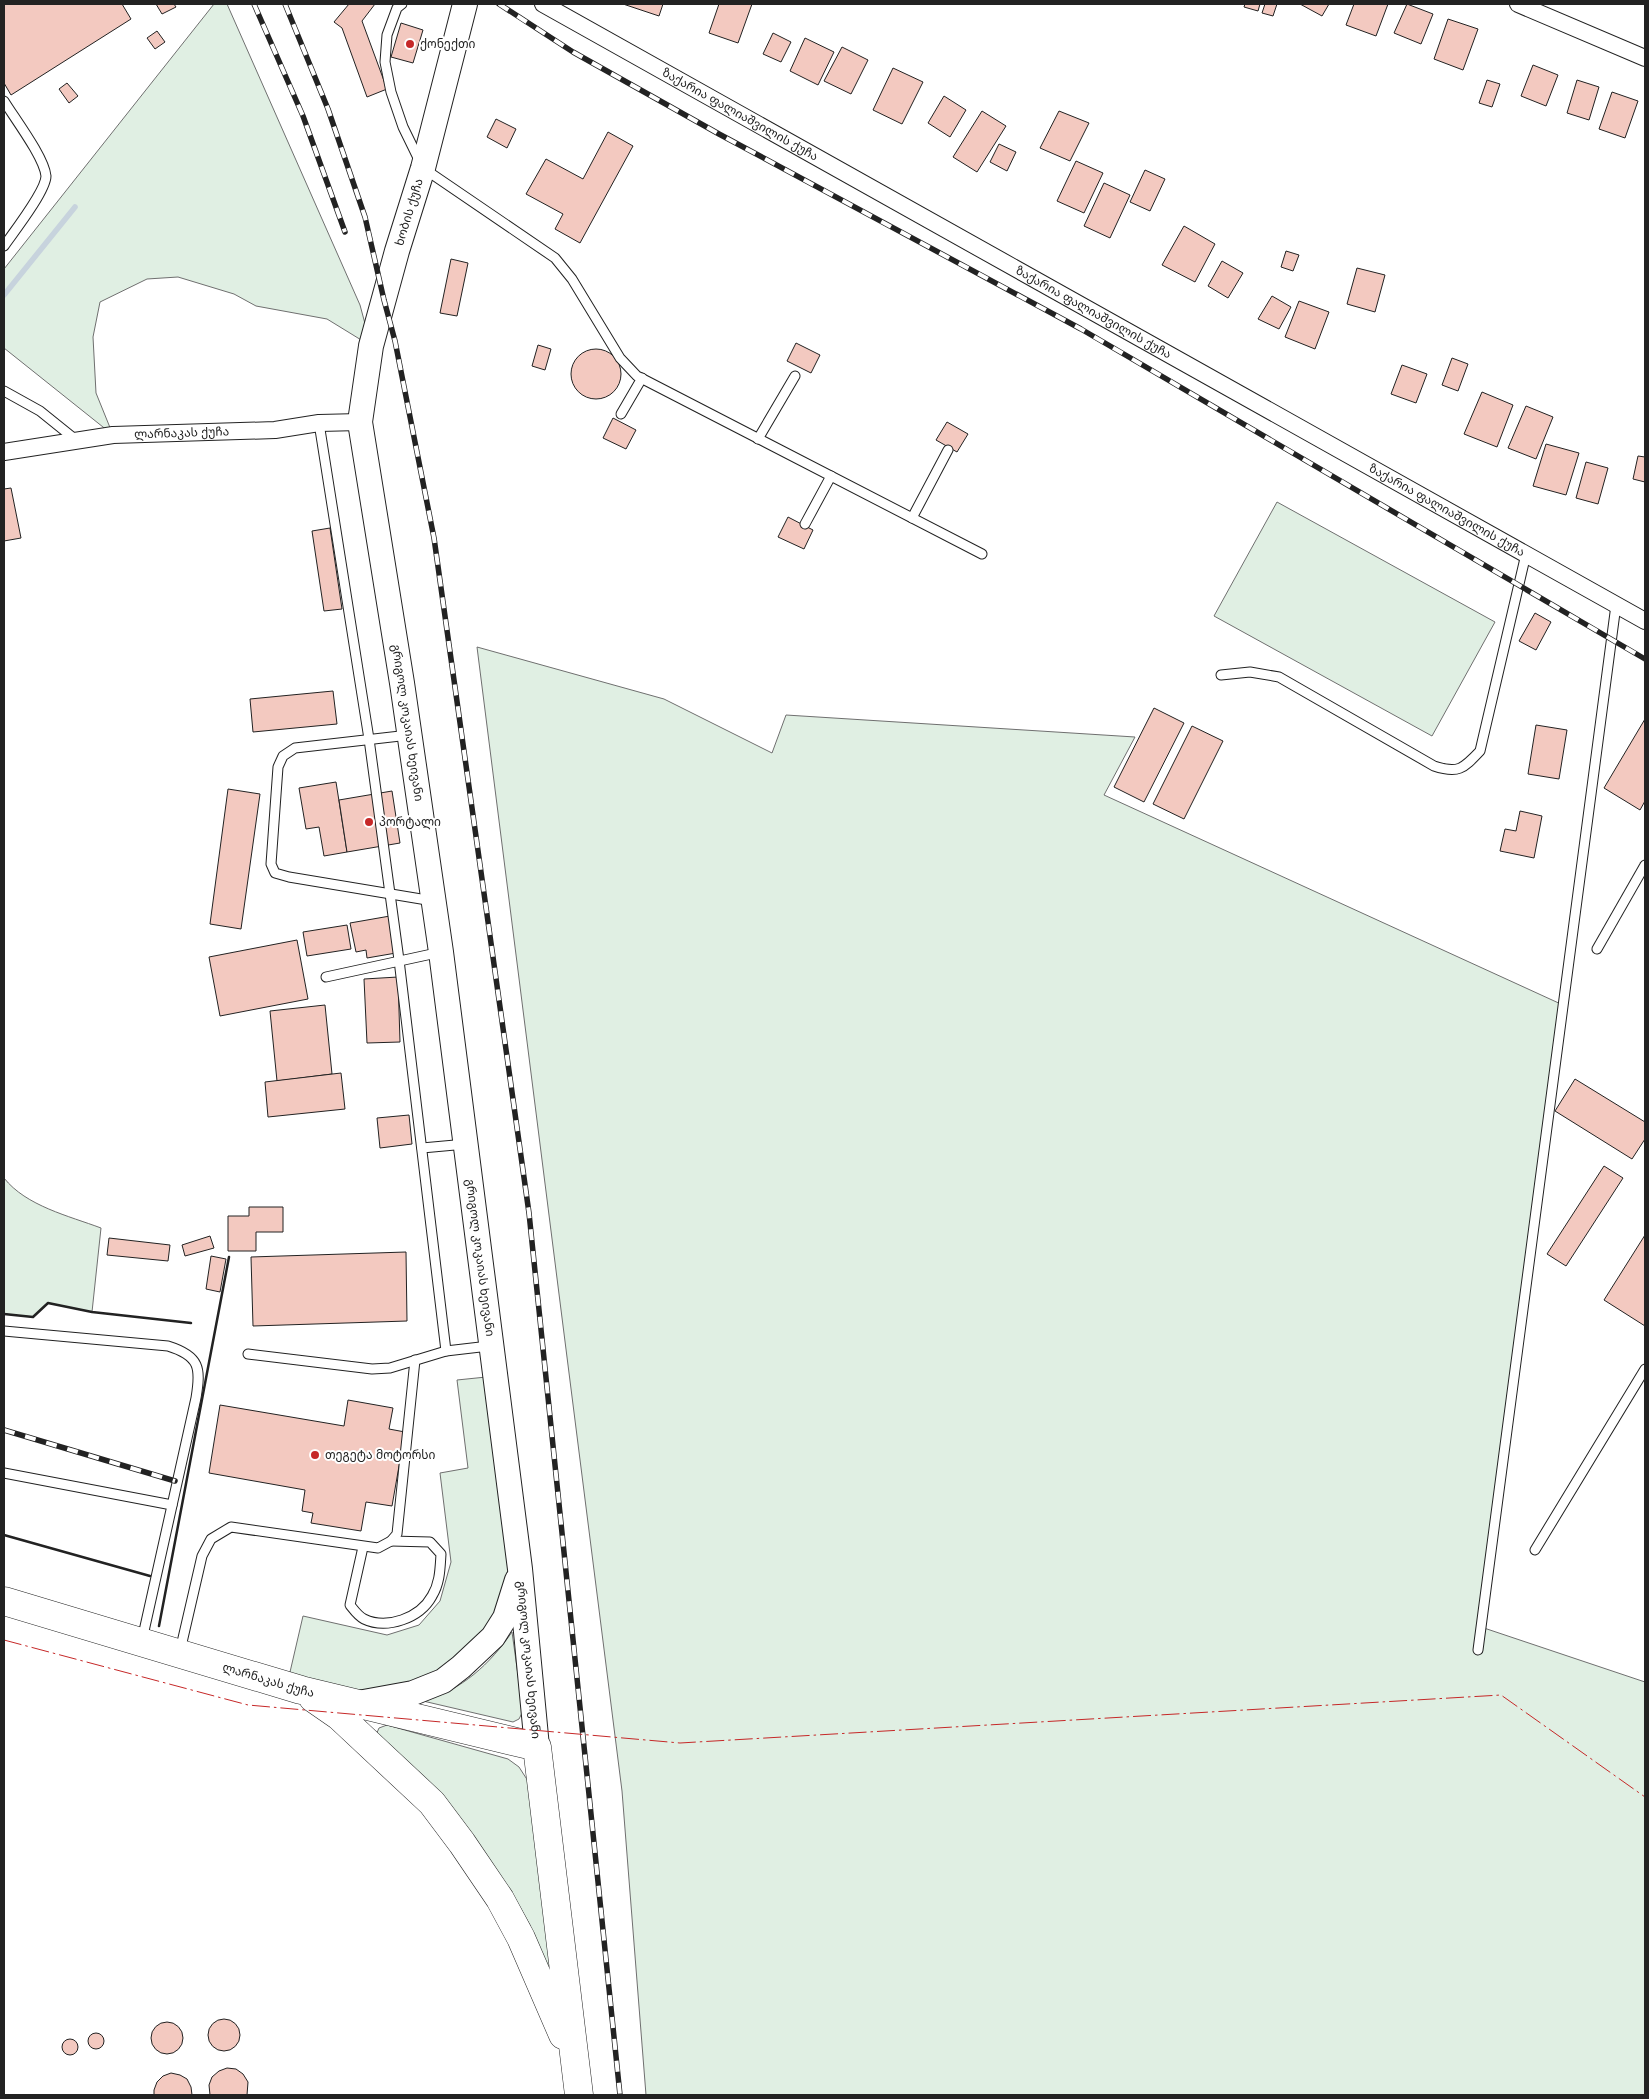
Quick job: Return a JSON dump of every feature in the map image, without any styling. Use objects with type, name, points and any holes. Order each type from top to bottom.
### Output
[{"type":"highway","name":"ლარნაკას ქუჩა","points":[[4,1601],[301,1690],[537,1747]]},
{"type":"highway","points":[[301,1690],[339,1716],[432,1803],[462,1843],[504,1907],[520,1938],[574,2060]]},
{"type":"highway","name":"გრიგოლ კოკაიას ხეივანი","points":[[537,1747],[579,2095]]},
{"type":"main road","name":"ხობის ქუჩა","points":[[360,422],[371,346],[397,251],[423,168],[464,4]]},
{"type":"main road","name":"გრიგოლ კოკაიას ხეივანი","points":[[360,422],[410,736],[441,952],[520,1569],[537,1747]]},
{"type":"main road","points":[[357,1704],[412,1693],[443,1681],[461,1667],[493,1637],[505,1618],[520,1569]]},
{"type":"street","name":"ზაქარია ფალიაშვილის ქუჩა","points":[[544,4],[1645,621]]},
{"type":"street","points":[[1518,4],[1645,58]]},
{"type":"street","name":"ლარნაკას ქუჩა","points":[[4,452],[114,434],[274,430],[319,423],[360,422]]},
{"type":"lane","points":[[402,4],[397,8],[387,36],[385,62],[391,92],[403,127],[423,168],[554,258],[572,279],[620,358],[642,378],[982,554]]},
{"type":"lane","points":[[4,101],[41,160],[46,178],[35,201],[4,246]]},
{"type":"lane","points":[[758,438],[795,376]]},
{"type":"lane","points":[[621,414],[642,378]]},
{"type":"lane","points":[[4,391],[40,411],[77,440]]},
{"type":"lane","points":[[319,423],[369,739],[399,960],[446,1351]]},
{"type":"lane","points":[[912,518],[948,450]]},
{"type":"lane","points":[[804,524],[831,476]]},
{"type":"lane","points":[[1221,675],[1250,672],[1279,677],[1434,766],[1450,771],[1468,764],[1480,751],[1526,554]]},
{"type":"lane","points":[[1478,1650],[1616,605]]},
{"type":"lane","points":[[410,736],[295,748],[283,756],[278,766],[271,864],[275,873],[289,877],[434,901]]},
{"type":"lane","points":[[1597,949],[1645,866]]},
{"type":"lane","points":[[326,977],[441,952]]},
{"type":"lane","points":[[422,1148],[466,1144]]},
{"type":"lane","points":[[4,1331],[168,1346],[180,1349],[197,1364],[199,1375],[197,1391],[142,1642]]},
{"type":"lane","points":[[248,1354],[372,1369],[390,1368],[446,1351],[492,1346]]},
{"type":"lane","points":[[180,1654],[202,1556],[211,1539],[231,1527],[378,1548],[391,1541],[397,1534],[415,1360]]},
{"type":"lane","points":[[1535,1550],[1645,1368]]},
{"type":"lane","points":[[4,1473],[172,1505]]},
{"type":"lane","points":[[363,1547],[350,1605],[364,1618],[384,1623],[407,1618],[422,1609],[432,1597],[438,1583],[441,1554],[430,1542],[391,1541]]},
{"type":"green space","points":[[214,4],[227,4],[360,305],[371,346],[327,319],[256,306],[234,294],[178,277],[147,279],[100,302],[93,337],[96,393],[113,435],[4,348],[4,269]]},
{"type":"green space","points":[[1277,502],[1495,622],[1432,736],[1214,616]]},
{"type":"green space","points":[[477,647],[664,699],[772,753],[786,715],[1135,737],[1104,795],[1563,1005],[1481,1627],[1645,1682],[1645,2095],[646,2095],[622,1791]]},
{"type":"green space","points":[[4,1178],[13,1188],[36,1203],[101,1228],[92,1312],[48,1303],[33,1317],[4,1314]]},
{"type":"green space","points":[[496,1376],[520,1569],[505,1618],[461,1667],[357,1704],[287,1685],[303,1616],[387,1635],[419,1625],[440,1601],[451,1562],[440,1473],[468,1468],[457,1380]]},
{"type":"green space","points":[[512,1632],[523,1711],[519,1719],[513,1722],[423,1701],[450,1690],[474,1674],[494,1655]]},
{"type":"green space","points":[[387,1725],[508,1759],[519,1767],[528,1781],[552,1966],[544,1968],[540,1962],[530,1925],[512,1893],[376,1735],[379,1728]]},
{"type":"building","points":[[4,4],[122,4],[131,19],[11,95],[4,83]]},
{"type":"building","points":[[156,4],[174,4],[176,7],[162,14]]},
{"type":"building","points":[[349,4],[375,4],[362,21],[387,89],[367,97],[342,28],[334,22]]},
{"type":"building","points":[[623,4],[663,4],[659,16]]},
{"type":"building","points":[[719,4],[752,4],[738,43],[709,33]]},
{"type":"building","points":[[1245,4],[1260,4],[1258,11],[1244,7]]},
{"type":"building","points":[[1265,4],[1277,4],[1273,16],[1262,13]]},
{"type":"building","points":[[1300,4],[1329,4],[1322,16]]},
{"type":"building","points":[[1354,4],[1388,4],[1376,36],[1346,25]]},
{"type":"building","points":[[1407,4],[1433,14],[1421,44],[1394,33]]},
{"type":"building","points":[[1448,19],[1478,29],[1463,70],[1434,59]]},
{"type":"building","points":[[401,23],[423,30],[413,63],[391,57]]},
{"type":"building","points":[[157,31],[165,42],[155,49],[147,38]]},
{"type":"building","points":[[773,33],[791,42],[781,62],[763,54]]},
{"type":"building","points":[[805,38],[834,52],[818,85],[790,71]]},
{"type":"building","points":[[842,47],[868,60],[851,94],[824,81]]},
{"type":"building","points":[[1533,65],[1558,75],[1546,106],[1521,96]]},
{"type":"building","points":[[893,68],[923,82],[902,124],[873,110]]},
{"type":"building","points":[[1487,80],[1500,84],[1492,107],[1479,103]]},
{"type":"building","points":[[1577,80],[1599,87],[1589,120],[1567,113]]},
{"type":"building","points":[[67,83],[78,96],[69,103],[59,89]]},
{"type":"building","points":[[1612,92],[1638,101],[1625,138],[1599,129]]},
{"type":"building","points":[[944,96],[966,110],[950,137],[928,123]]},
{"type":"building","points":[[982,111],[1006,126],[977,172],[953,157]]},
{"type":"building","points":[[1059,111],[1089,123],[1070,161],[1040,148]]},
{"type":"building","points":[[496,119],[516,129],[507,148],[487,137]]},
{"type":"building","points":[[608,132],[633,146],[580,243],[555,229],[563,214],[526,194],[546,159],[583,179]]},
{"type":"building","points":[[999,144],[1016,152],[1007,171],[990,162]]},
{"type":"building","points":[[1076,161],[1103,173],[1084,213],[1057,201]]},
{"type":"building","points":[[1145,170],[1165,179],[1150,211],[1130,202]]},
{"type":"building","points":[[1104,183],[1130,195],[1110,238],[1084,226]]},
{"type":"building","points":[[1184,226],[1215,244],[1195,282],[1162,265]]},
{"type":"building","points":[[1286,251],[1299,255],[1293,271],[1281,267]]},
{"type":"building","points":[[451,259],[468,263],[457,316],[440,313]]},
{"type":"building","points":[[1222,261],[1243,273],[1228,298],[1208,286]]},
{"type":"building","points":[[1357,268],[1385,275],[1375,312],[1347,304]]},
{"type":"building","points":[[1272,296],[1291,307],[1279,329],[1258,319]]},
{"type":"building","points":[[1299,301],[1329,312],[1315,349],[1285,337]]},
{"type":"building","points":[[796,343],[820,355],[811,373],[787,361]]},
{"type":"building","points":[[538,345],[551,349],[545,370],[532,366]]},
{"type":"building","points":[[596,349],[605,351],[616,360],[621,374],[619,383],[610,394],[596,399],[587,397],[576,388],[571,374],[573,365],[582,354]]},
{"type":"building","points":[[1452,358],[1468,364],[1458,391],[1442,385]]},
{"type":"building","points":[[1402,365],[1427,374],[1416,403],[1391,394]]},
{"type":"building","points":[[1482,392],[1513,405],[1497,447],[1464,434]]},
{"type":"building","points":[[1526,406],[1553,417],[1536,459],[1508,448]]},
{"type":"building","points":[[613,418],[636,430],[626,449],[603,438]]},
{"type":"building","points":[[947,422],[968,434],[957,452],[936,440]]},
{"type":"building","points":[[1546,444],[1579,453],[1566,495],[1533,486]]},
{"type":"building","points":[[1638,456],[1645,457],[1645,482],[1633,479]]},
{"type":"building","points":[[1586,462],[1608,468],[1598,504],[1576,498]]},
{"type":"building","points":[[11,488],[21,538],[4,541],[4,489]]},
{"type":"building","points":[[788,517],[813,530],[804,549],[778,537]]},
{"type":"building","points":[[330,528],[342,609],[324,611],[312,531]]},
{"type":"building","points":[[1535,613],[1551,622],[1536,650],[1519,641]]},
{"type":"building","points":[[333,691],[337,724],[253,732],[250,699]]},
{"type":"building","points":[[1154,708],[1184,723],[1144,802],[1114,787]]},
{"type":"building","points":[[1645,719],[1645,801],[1640,810],[1604,788]]},
{"type":"building","points":[[1536,725],[1567,730],[1559,779],[1528,774]]},
{"type":"building","points":[[1192,726],[1223,741],[1184,819],[1153,804]]},
{"type":"building","points":[[336,782],[347,852],[324,856],[319,827],[306,829],[299,788]]},
{"type":"building","points":[[228,789],[260,794],[241,929],[210,924]]},
{"type":"building","points":[[392,791],[400,843],[347,852],[339,800]]},
{"type":"building","points":[[1520,811],[1542,816],[1534,858],[1500,851],[1505,829],[1516,831]]},
{"type":"building","points":[[390,916],[396,953],[367,958],[366,950],[356,952],[350,923]]},
{"type":"building","points":[[347,925],[351,949],[307,956],[303,932]]},
{"type":"building","points":[[297,940],[308,999],[220,1016],[209,957]]},
{"type":"building","points":[[398,977],[400,1042],[367,1043],[364,979]]},
{"type":"building","points":[[325,1005],[332,1074],[277,1081],[270,1011]]},
{"type":"building","points":[[341,1073],[345,1109],[268,1117],[265,1082]]},
{"type":"building","points":[[1575,1079],[1645,1122],[1645,1139],[1632,1159],[1555,1111]]},
{"type":"building","points":[[409,1115],[412,1144],[380,1148],[377,1118]]},
{"type":"building","points":[[1604,1166],[1623,1178],[1566,1266],[1547,1254]]},
{"type":"building","points":[[249,1207],[283,1207],[283,1232],[256,1232],[256,1251],[228,1251],[228,1216],[249,1216]]},
{"type":"building","points":[[1645,1235],[1645,1326],[1604,1300]]},
{"type":"building","points":[[210,1236],[214,1248],[185,1256],[182,1245]]},
{"type":"building","points":[[109,1238],[170,1245],[168,1261],[107,1255]]},
{"type":"building","points":[[406,1252],[407,1321],[253,1326],[251,1257]]},
{"type":"building","points":[[211,1256],[226,1259],[220,1292],[206,1289]]},
{"type":"building","points":[[348,1400],[393,1408],[389,1429],[405,1432],[392,1506],[366,1502],[361,1531],[311,1523],[313,1513],[302,1511],[305,1490],[209,1473],[220,1405],[344,1426]]},
{"type":"building","points":[[224,2019],[230,2020],[235,2024],[239,2029],[239,2041],[235,2046],[230,2050],[224,2051],[218,2050],[213,2046],[209,2041],[208,2035],[209,2029],[213,2024],[218,2020]]},
{"type":"building","points":[[167,2022],[173,2023],[178,2027],[182,2032],[182,2044],[178,2049],[173,2053],[167,2054],[161,2053],[156,2049],[152,2044],[151,2038],[152,2032],[156,2027],[161,2023]]},
{"type":"building","points":[[93,2033],[99,2033],[104,2038],[102,2047],[93,2049],[88,2044],[88,2038]]},
{"type":"building","points":[[67,2039],[73,2039],[78,2044],[76,2053],[67,2055],[62,2050],[62,2044]]},
{"type":"building","points":[[227,2068],[236,2069],[243,2074],[248,2082],[247,2095],[210,2095],[209,2085],[212,2077],[219,2071]]},
{"type":"building","points":[[171,2073],[187,2079],[192,2095],[154,2095],[157,2082],[163,2076]]},
{"type":"waterway","points":[[4,295],[75,207]]},
{"type":"railway","points":[[254,4],[303,116],[345,232]]},
{"type":"railway","points":[[285,4],[328,109],[365,217],[395,341],[434,538],[529,1213],[620,2095]]},
{"type":"railway","points":[[499,4],[573,52],[719,134],[1081,329],[1645,659]]},
{"type":"railway","points":[[4,1430],[175,1481]]},
{"type":"wall","points":[[159,1626],[229,1257]]},
{"type":"wall","points":[[4,1314],[33,1317],[48,1303],[92,1312],[191,1323]]},
{"type":"wall","points":[[4,1535],[150,1576]]},
{"type":"power","points":[[4,1640],[248,1705],[680,1743],[1501,1695],[1645,1797]]},
{"type":"place","name":"ქონექთი","points":[[410,44]]},
{"type":"place","name":"პორტალი","points":[[369,822]]},
{"type":"place","name":"თეგეტა მოტორსი","points":[[315,1455]]}]
